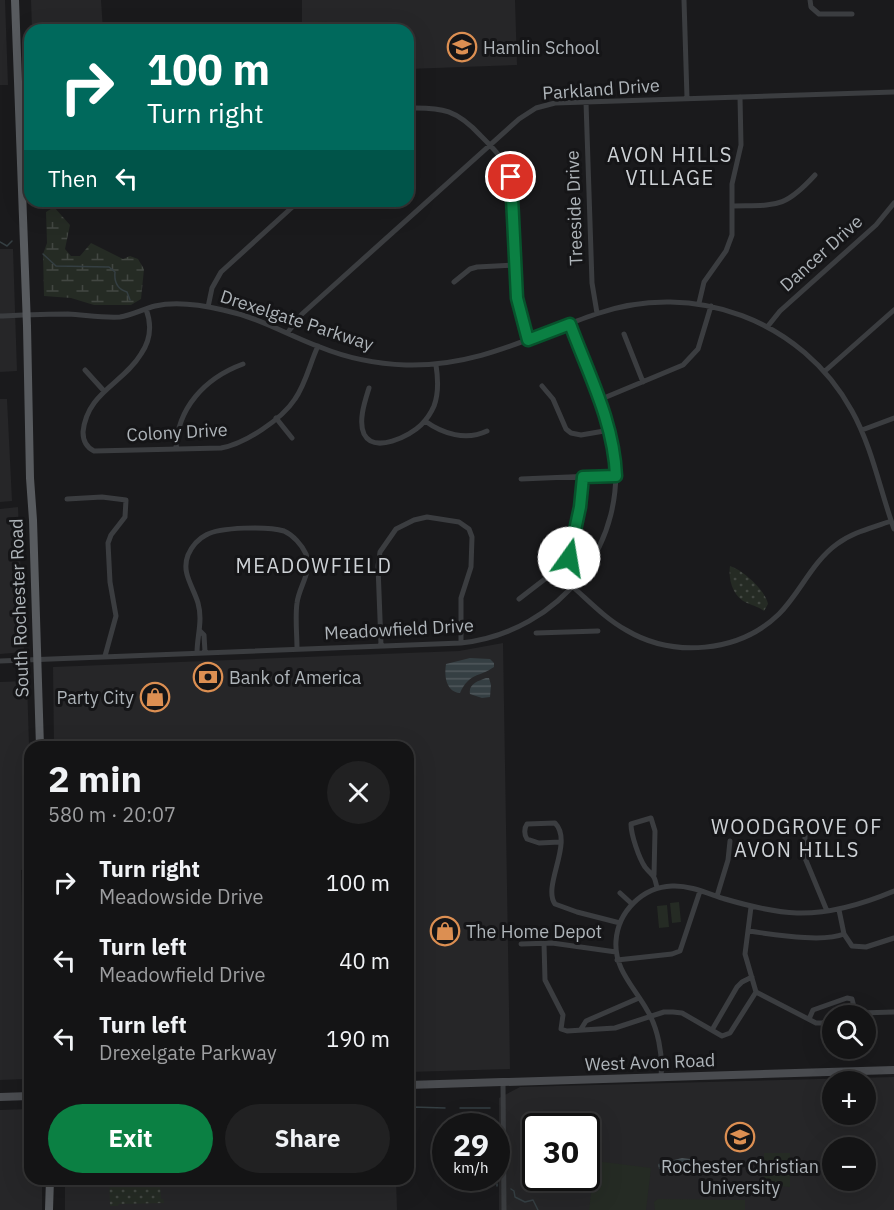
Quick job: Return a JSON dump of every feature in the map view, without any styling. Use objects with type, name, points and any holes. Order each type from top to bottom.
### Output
[{"type":"main road","name":"South Rochester Road","points":[[15,0],[24,109]]},
{"type":"main road","name":"South Rochester Road","points":[[26,207],[30,478],[40,741]]},
{"type":"main road","name":"West Avon Road","points":[[414,1085],[894,1070]]},
{"type":"main road","points":[[0,1097],[24,1096]]},
{"type":"main road","points":[[49,1210],[50,1185]]},
{"type":"street","points":[[684,0],[687,98]]},
{"type":"street","points":[[810,0],[811,7],[819,14],[852,14]]},
{"type":"street","name":"Parkland Drive","points":[[288,332],[302,314],[524,114],[536,108],[555,103],[894,92]]},
{"type":"street","points":[[699,303],[704,282],[726,251],[733,227],[733,180],[741,145],[740,97]]},
{"type":"street","name":"Treeside Drive","points":[[586,102],[592,283],[597,313]]},
{"type":"street","points":[[414,108],[435,108],[455,113],[467,121],[502,159],[511,177],[518,304],[528,340]]},
{"type":"street","points":[[733,206],[768,206],[787,201],[815,175]]},
{"type":"street","name":"Dancer Drive","points":[[768,326],[780,310],[876,225],[894,203]]},
{"type":"street","points":[[208,307],[212,288],[221,272],[292,207]]},
{"type":"street","points":[[454,282],[470,269],[477,267],[516,265]]},
{"type":"street","name":"Drexelgate Parkway","points":[[0,316],[120,317],[168,305],[208,307],[248,316],[318,346],[352,357],[379,363],[405,365],[436,364],[477,358],[597,313],[645,302],[699,303],[745,316],[768,326],[794,344],[825,371],[845,399],[862,430],[894,529]]},
{"type":"street","points":[[599,400],[675,370],[692,357],[702,339],[711,306]]},
{"type":"street","name":"Colony Drive","points":[[146,309],[150,324],[144,349],[132,367],[104,391],[91,406],[85,421],[83,438],[90,448],[100,452],[233,445],[248,439],[276,418],[297,396],[318,346]]},
{"type":"street","points":[[825,371],[894,310]]},
{"type":"street","name":"Meadowfield Drive","points":[[0,661],[461,643],[495,637],[530,621],[557,602],[584,574],[609,523],[615,495],[616,476],[610,430],[570,324]]},
{"type":"street","points":[[624,334],[643,382]]},
{"type":"street","points":[[176,449],[178,429],[187,406],[219,376],[243,364]]},
{"type":"street","points":[[369,388],[364,403],[365,435],[373,442],[399,439],[411,433],[425,421],[433,407],[437,395],[436,364]]},
{"type":"street","points":[[85,370],[104,391]]},
{"type":"street","points":[[543,386],[553,399],[566,429],[571,433],[580,435],[610,430]]},
{"type":"street","points":[[276,418],[292,438]]},
{"type":"street","points":[[862,430],[894,418]]},
{"type":"street","points":[[425,421],[440,429],[465,437],[477,436],[487,431]]},
{"type":"street","points":[[521,479],[616,476]]},
{"type":"street","points":[[519,599],[567,562],[580,507],[583,477]]},
{"type":"street","points":[[67,499],[102,497],[126,500],[125,517],[111,535],[108,543],[110,582],[116,616],[105,656]]},
{"type":"street","points":[[381,645],[378,566],[380,552],[396,529],[408,521],[427,518],[459,522],[468,529],[472,537],[471,567],[461,598],[461,643]]},
{"type":"street","points":[[573,587],[608,618],[644,639],[674,647],[715,646],[751,634],[773,619],[799,590],[820,560],[836,544],[861,530],[891,521]]},
{"type":"street","points":[[197,653],[197,636],[200,631],[199,605],[185,568],[194,545],[205,535],[215,532],[278,530],[288,533],[299,543],[308,561],[307,572],[297,601],[297,649]]},
{"type":"street","points":[[567,562],[584,574]]},
{"type":"street","points":[[200,631],[204,635],[205,652]]},
{"type":"street","points":[[536,633],[598,631]]},
{"type":"street","points":[[654,874],[645,866],[631,833],[631,824],[651,818],[655,831],[654,874],[657,888]]},
{"type":"street","points":[[560,842],[538,843],[527,839],[525,833],[527,824],[555,824],[560,829],[560,842],[551,895],[555,904],[620,923]]},
{"type":"street","points":[[805,835],[805,858],[827,911]]},
{"type":"street","points":[[717,896],[728,860],[730,841]]},
{"type":"street","points":[[661,1076],[659,1045],[651,1017],[622,974],[615,952],[620,923],[632,904],[641,896],[657,888],[680,886],[751,907],[790,912],[838,910],[893,893]]},
{"type":"street","points":[[617,960],[681,951],[700,891]]},
{"type":"street","points":[[620,893],[632,904]]},
{"type":"street","points":[[581,1029],[590,1031],[615,1028],[664,1012],[682,1013],[722,1036],[730,1033],[756,992],[745,954],[751,907]]},
{"type":"street","points":[[838,910],[844,934],[852,946],[858,948],[894,938]]},
{"type":"street","points":[[748,932],[823,938],[844,934]]},
{"type":"street","points":[[521,944],[544,943],[615,952]]},
{"type":"street","points":[[544,943],[545,980],[563,1015],[561,1029],[574,1032],[581,1029],[586,1021],[639,998]]},
{"type":"street","points":[[712,1029],[737,987],[752,977]]},
{"type":"street","points":[[756,992],[809,1019],[822,1023]]},
{"type":"street","points":[[827,1005],[847,998],[852,999],[854,1005]]},
{"type":"street","points":[[809,1019],[813,1010],[822,1007]]},
{"type":"street","points":[[876,1013],[894,1012]]},
{"type":"street","points":[[503,1082],[504,1210]]},
{"type":"shaded area","points":[[0,0],[5,0],[8,85],[0,85]]},
{"type":"shaded area","points":[[31,0],[101,0],[103,24],[32,24]]},
{"type":"shaded area","name":"Hamlin School","points":[[302,0],[515,0],[517,65],[414,69],[414,24],[302,24]]},
{"type":"shaded area","points":[[0,249],[13,249],[17,371],[0,372]]},
{"type":"shaded area","points":[[0,399],[7,399],[12,501],[0,502]]},
{"type":"shaded area","points":[[18,507],[24,652],[0,654],[0,509]]},
{"type":"shaded area","points":[[503,643],[510,1069],[414,1072],[414,741],[54,741],[53,667],[459,651]]},
{"type":"shaded area","points":[[470,658],[490,659],[494,667],[471,678],[460,693],[455,692],[447,683],[446,664]]},
{"type":"shaded area","points":[[489,678],[491,685],[490,697],[482,698],[470,694],[472,685]]},
{"type":"shaded area","points":[[27,681],[29,741],[24,741],[24,870],[21,870],[24,1079],[0,1080],[0,682]]},
{"type":"shaded area","name":"Rochester Christian University","points":[[876,1077],[894,1077],[894,1210],[499,1210],[499,1191],[510,1191],[510,1113],[499,1113],[499,1098],[520,1087],[822,1079],[822,1125],[876,1125]]},
{"type":"shaded area","points":[[24,1109],[24,1185],[42,1185],[42,1210],[0,1210],[0,1110]]},
{"type":"shaded area","points":[[682,1158],[698,1160],[704,1165],[703,1175],[659,1169],[658,1164]]},
{"type":"shaded area","points":[[65,1185],[396,1185],[397,1210],[65,1210]]},
{"type":"green space","points":[[313,21],[331,24],[313,24]]},
{"type":"green space","points":[[54,207],[70,225],[65,249],[71,256],[80,256],[91,243],[123,259],[130,256],[138,259],[144,269],[141,299],[131,305],[94,305],[71,298],[44,296],[43,254],[47,243],[46,212]]},
{"type":"green space","points":[[730,566],[747,576],[759,587],[768,604],[764,611],[738,597],[731,582]]},
{"type":"green space","points":[[679,902],[681,922],[672,923],[670,903]]},
{"type":"green space","points":[[667,905],[669,927],[659,928],[657,906]]},
{"type":"green space","points":[[764,1153],[790,1153],[790,1187],[764,1185]]},
{"type":"green space","points":[[600,1162],[651,1168],[646,1210],[589,1210],[591,1191],[600,1191]]},
{"type":"green space","points":[[109,1185],[160,1185],[161,1199],[164,1203],[110,1206]]},
{"type":"green space","points":[[658,1199],[745,1200],[745,1210],[655,1210],[654,1202]]},
{"type":"waterway","points":[[0,242],[7,246],[12,241]]},
{"type":"waterway","points":[[43,254],[56,266],[109,267],[115,272],[117,285],[127,292],[130,300]]},
{"type":"waterway","points":[[414,1107],[445,1108]]},
{"type":"waterway","points":[[460,1108],[490,1108]]},
{"type":"waterway","points":[[511,1189],[515,1197],[525,1202],[533,1200],[538,1210]]},
{"type":"place","name":"Hamlin School","points":[[462,47]]},
{"type":"place","name":"Bank of America","points":[[208,677]]},
{"type":"place","name":"Party City","points":[[155,697]]},
{"type":"place","name":"The Home Depot","points":[[445,931]]},
{"type":"place","name":"Rochester Christian University","points":[[740,1137]]},
{"type":"district","name":"AVON HILLS VILLAGE","points":[[670,166]]},
{"type":"district","name":"MEADOWFIELD","points":[[314,565]]},
{"type":"district","name":"WOODGROVE OF AVON HILLS","points":[[797,838]]},
{"type":"route","points":[[511,177],[517,298],[528,340],[570,324],[612,435],[616,476],[583,477],[580,507],[569,558]]}]
